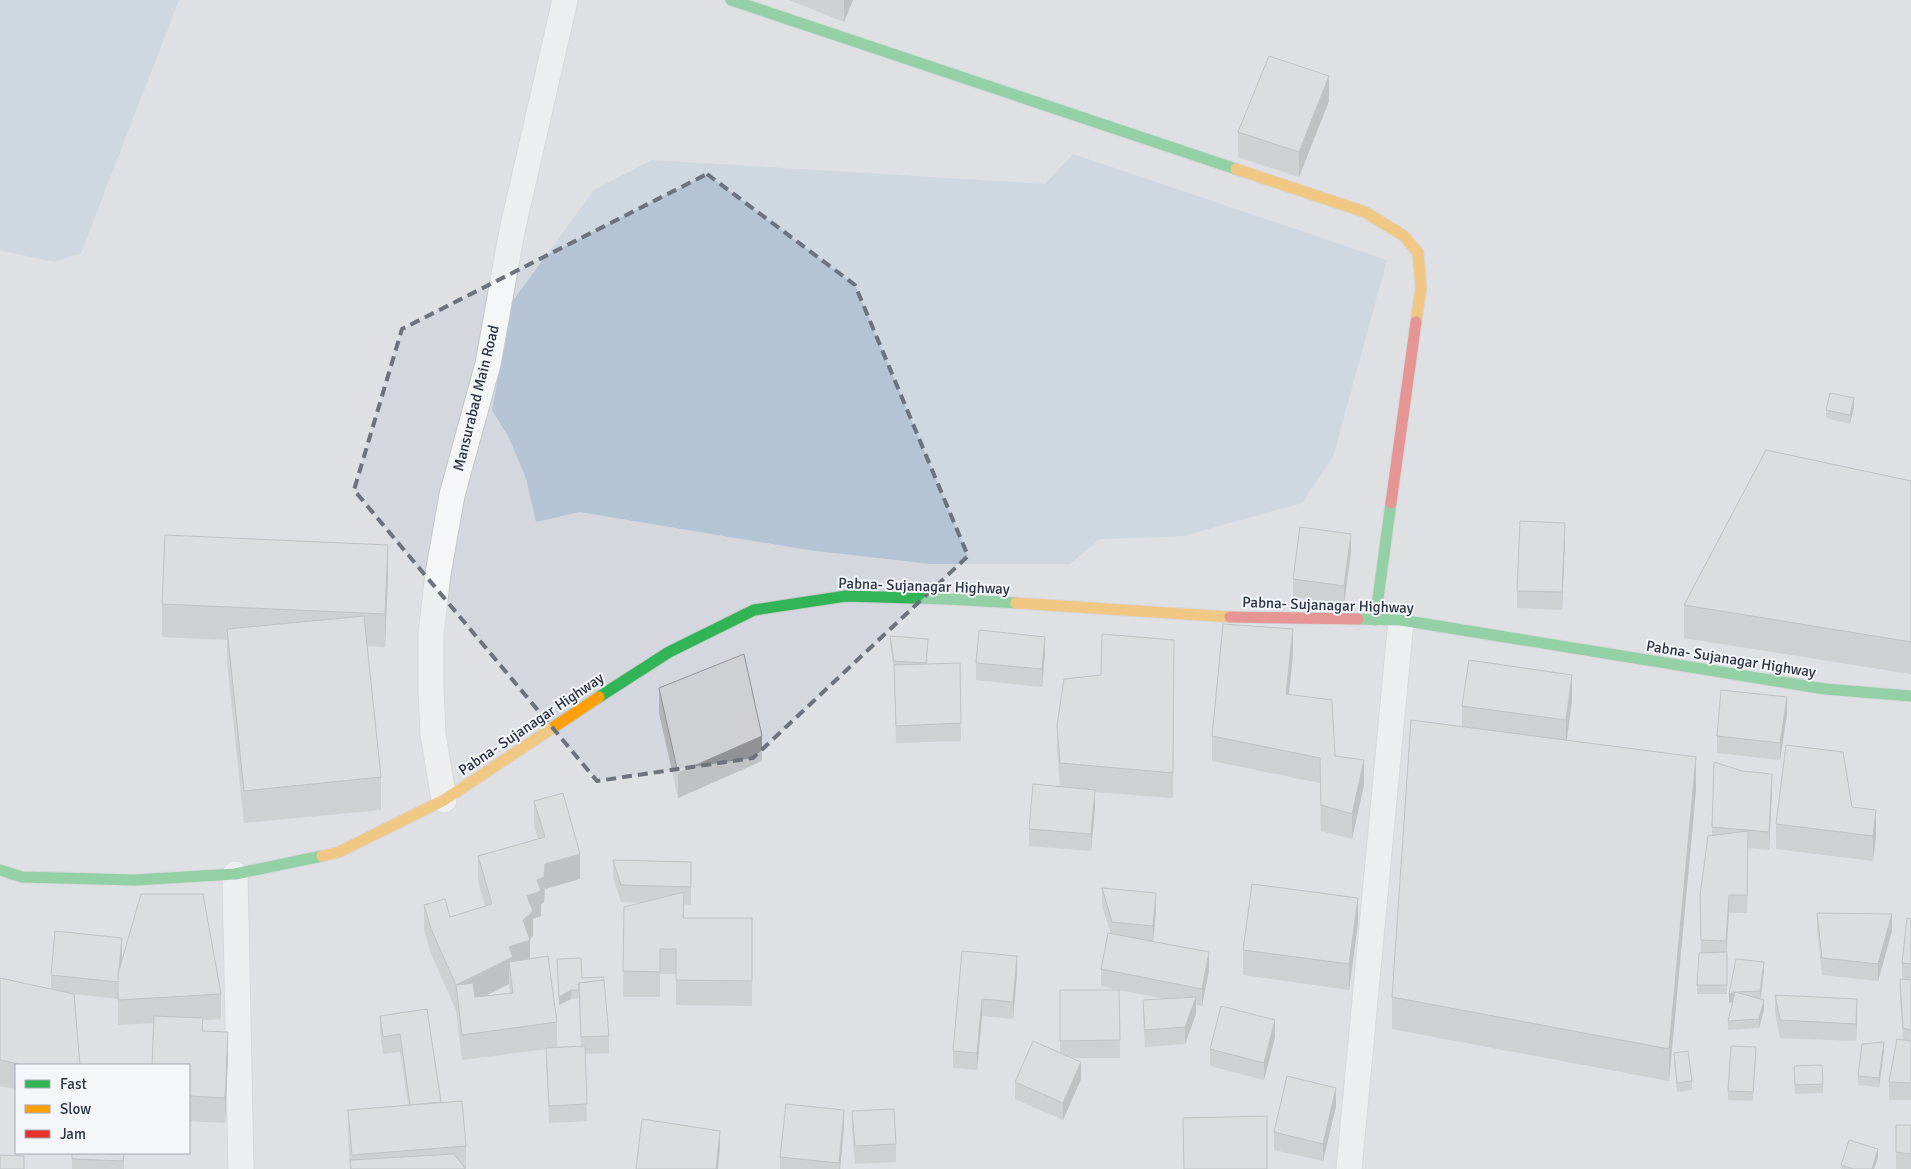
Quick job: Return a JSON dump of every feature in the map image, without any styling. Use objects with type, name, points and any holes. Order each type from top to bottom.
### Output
[{"type":"main road","points":[[731,0],[1365,212],[1404,236],[1418,253],[1421,287],[1375,620]]},
{"type":"main road","name":"Pabna- Sujanagar Highway","points":[[0,870],[22,877],[135,880],[235,874],[339,852],[444,800],[576,711],[669,652],[754,610],[846,596],[947,599],[1235,617],[1401,620],[1825,689],[1911,696]]},
{"type":"street","name":"Mansurabad Main Road","points":[[444,800],[433,734],[431,688],[431,634],[438,574],[452,495],[488,364],[512,231],[565,0]]},
{"type":"street","points":[[1349,1169],[1401,620]]},
{"type":"street","points":[[235,874],[241,1169]]},
{"type":"highlighted area","points":[[707,174],[855,285],[968,556],[753,758],[597,781],[354,490],[402,329]]},
{"type":"shaded area","points":[[0,0],[1911,0],[1911,1169],[0,1169]]},
{"type":"water","points":[[0,0],[179,0],[81,253],[54,262],[0,250]]},
{"type":"water","points":[[1073,154],[1387,260],[1333,457],[1302,503],[1183,536],[1100,539],[1070,564],[931,564],[808,550],[580,512],[536,522],[526,478],[508,436],[492,410],[512,302],[594,190],[652,160],[1045,184]]},
{"type":"building","points":[[1269,56],[1329,76],[1299,152],[1238,132]]},
{"type":"building","points":[[1830,393],[1854,398],[1850,415],[1826,410]]},
{"type":"building","points":[[1766,450],[1911,481],[1911,642],[1684,605]]},
{"type":"building","points":[[1520,521],[1565,523],[1562,592],[1517,591]]},
{"type":"building","points":[[1300,527],[1351,534],[1344,586],[1293,579]]},
{"type":"building","points":[[165,535],[388,545],[385,614],[162,604]]},
{"type":"building","points":[[364,616],[381,777],[244,791],[227,629]]},
{"type":"building","points":[[1223,624],[1293,629],[1286,694],[1332,700],[1335,756],[1364,760],[1352,814],[1321,805],[1320,758],[1212,736]]},
{"type":"building","points":[[979,630],[1045,637],[1042,669],[976,663]]},
{"type":"building","points":[[1102,634],[1174,640],[1173,773],[1060,763],[1057,725],[1064,679],[1101,675]]},
{"type":"building","points":[[890,636],[928,639],[926,663],[894,661]]},
{"type":"building","points":[[744,654],[762,736],[678,773],[659,688]]},
{"type":"building","points":[[1469,660],[1572,675],[1566,720],[1462,706]]},
{"type":"building","points":[[960,663],[961,723],[896,726],[894,665]]},
{"type":"building","points":[[1721,690],[1787,697],[1780,743],[1717,736]]},
{"type":"building","points":[[1411,720],[1696,757],[1669,1049],[1392,997]]},
{"type":"building","points":[[1786,745],[1843,752],[1852,807],[1876,810],[1873,836],[1776,824]]},
{"type":"building","points":[[1714,762],[1742,771],[1772,774],[1769,832],[1712,827]]},
{"type":"building","points":[[1033,784],[1095,790],[1091,834],[1029,829]]},
{"type":"building","points":[[563,793],[580,854],[545,864],[544,877],[537,880],[541,891],[527,896],[533,911],[523,920],[530,940],[509,947],[513,957],[456,985],[431,929],[424,905],[445,899],[450,917],[492,904],[478,856],[545,837],[534,801]]},
{"type":"building","points":[[1748,831],[1747,895],[1729,895],[1726,941],[1701,940],[1700,895],[1708,836]]},
{"type":"building","points":[[613,860],[691,862],[691,887],[621,885]]},
{"type":"building","points":[[1252,884],[1358,898],[1349,964],[1243,950]]},
{"type":"building","points":[[1102,888],[1156,893],[1153,926],[1112,922]]},
{"type":"building","points":[[684,892],[683,918],[752,918],[752,981],[676,980],[676,949],[660,949],[660,972],[623,971],[624,907]]},
{"type":"building","points":[[141,894],[203,894],[221,994],[118,1000],[118,974]]},
{"type":"building","points":[[1817,913],[1892,914],[1878,964],[1822,958]]},
{"type":"building","points":[[1907,918],[1911,919],[1911,964],[1902,963]]},
{"type":"building","points":[[55,931],[122,938],[118,982],[51,975]]},
{"type":"building","points":[[1108,933],[1209,952],[1202,989],[1101,969]]},
{"type":"building","points":[[962,951],[1017,956],[1013,1002],[982,999],[977,1053],[953,1051]]},
{"type":"building","points":[[1727,952],[1727,985],[1697,985],[1699,953]]},
{"type":"building","points":[[548,956],[557,1022],[462,1035],[456,985],[473,983],[475,997],[513,993],[509,962]]},
{"type":"building","points":[[581,958],[582,978],[604,977],[604,980],[579,983],[579,990],[571,990],[559,997],[557,959]]},
{"type":"building","points":[[1736,959],[1764,962],[1760,991],[1729,994]]},
{"type":"building","points":[[0,978],[74,994],[80,1064],[18,1064],[0,1060]]},
{"type":"building","points":[[1900,979],[1911,980],[1911,1030],[1903,1028]]},
{"type":"building","points":[[604,980],[609,1036],[581,1037],[579,983]]},
{"type":"building","points":[[1060,990],[1119,990],[1120,1040],[1060,1041]]},
{"type":"building","points":[[1735,992],[1764,1000],[1759,1019],[1728,1021]]},
{"type":"building","points":[[1775,995],[1857,999],[1856,1024],[1780,1020]]},
{"type":"building","points":[[1196,997],[1185,1027],[1145,1030],[1143,1000]]},
{"type":"building","points":[[1221,1006],[1275,1020],[1264,1063],[1210,1049]]},
{"type":"building","points":[[427,1009],[441,1102],[410,1105],[400,1034],[383,1037],[380,1016]]},
{"type":"building","points":[[154,1016],[203,1018],[202,1031],[228,1032],[225,1098],[190,1096],[190,1064],[152,1064]]},
{"type":"building","points":[[1897,1039],[1911,1041],[1911,1083],[1889,1082]]},
{"type":"building","points":[[1033,1041],[1081,1062],[1063,1103],[1015,1082]]},
{"type":"building","points":[[1884,1042],[1879,1078],[1858,1076],[1862,1044]]},
{"type":"building","points":[[585,1046],[587,1104],[549,1106],[546,1048]]},
{"type":"building","points":[[1731,1046],[1756,1047],[1753,1092],[1728,1091]]},
{"type":"building","points":[[1688,1051],[1692,1081],[1677,1083],[1674,1053]]},
{"type":"building","points":[[1822,1065],[1823,1084],[1795,1085],[1794,1066]]},
{"type":"building","points":[[1287,1076],[1336,1088],[1323,1144],[1274,1132]]},
{"type":"building","points":[[462,1101],[466,1146],[352,1155],[348,1110]]},
{"type":"building","points":[[786,1104],[844,1110],[839,1163],[780,1157]]},
{"type":"building","points":[[894,1109],[896,1144],[855,1146],[852,1111]]},
{"type":"building","points":[[1267,1116],[1267,1169],[1184,1169],[1183,1118]]},
{"type":"building","points":[[642,1119],[720,1131],[716,1169],[636,1169]]},
{"type":"building","points":[[1896,1125],[1911,1125],[1911,1154],[1896,1152]]},
{"type":"building","points":[[1849,1140],[1878,1149],[1872,1169],[1853,1169],[1841,1165]]},
{"type":"building","points":[[72,1154],[124,1154],[123,1161],[72,1159]]},
{"type":"building","points":[[454,1154],[465,1169],[351,1169],[350,1160]]},
{"type":"building","points":[[0,1155],[24,1156],[24,1169],[0,1169]]},
{"type":"traffic: fast","points":[[731,0],[1236,169]]},
{"type":"traffic: fast","points":[[1375,620],[1391,503]]},
{"type":"traffic: fast","points":[[599,697],[669,652],[754,610],[846,596],[1016,603]]},
{"type":"traffic: fast","points":[[1358,619],[1401,620],[1825,689],[1911,696]]},
{"type":"traffic: fast","points":[[0,870],[22,877],[135,880],[235,874],[322,856]]},
{"type":"traffic: slow","points":[[1236,169],[1365,212],[1404,236],[1418,253],[1421,287],[1416,322]]},
{"type":"traffic: slow","points":[[1016,603],[1230,617]]},
{"type":"traffic: slow","points":[[322,856],[339,852],[444,800],[599,697]]},
{"type":"traffic: jam","points":[[1391,503],[1416,322]]},
{"type":"traffic: jam","points":[[1230,617],[1358,619]]}]
